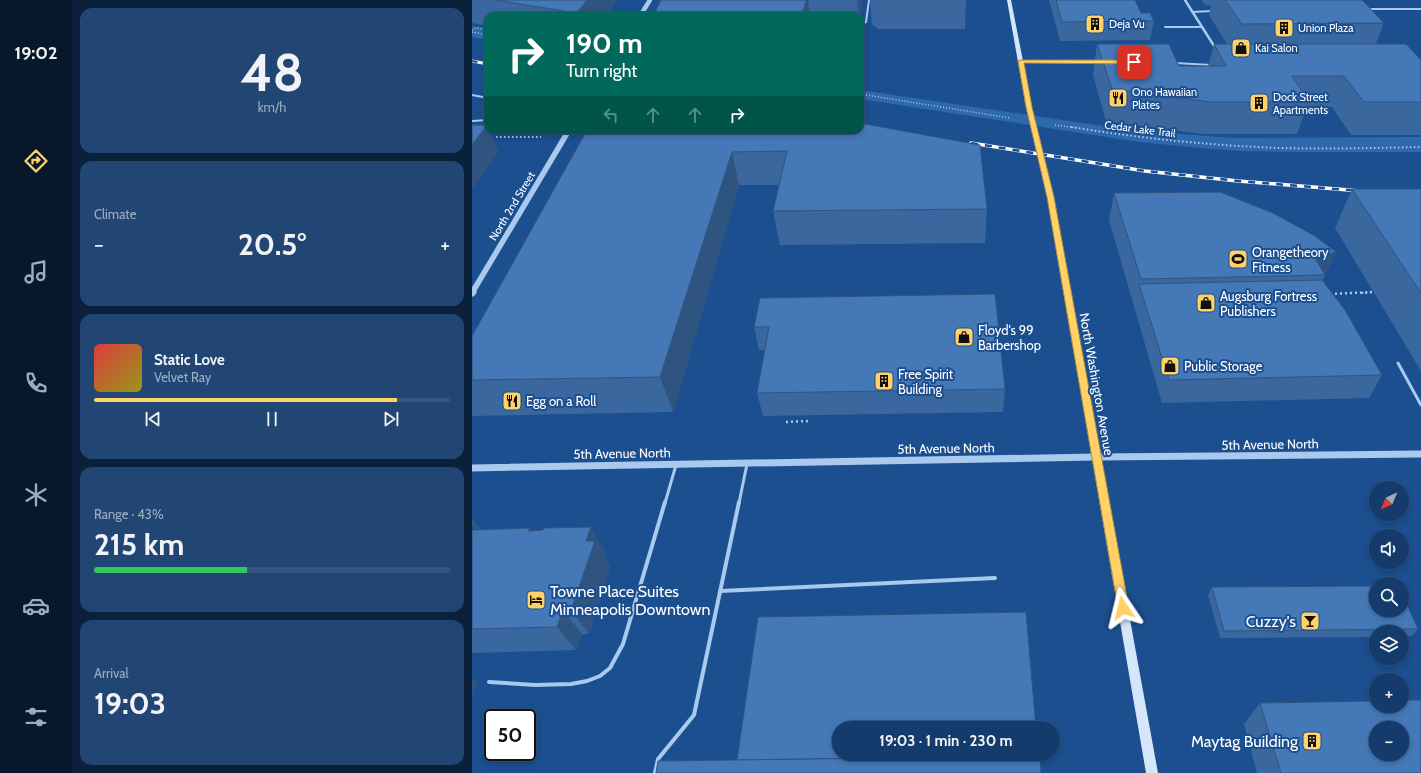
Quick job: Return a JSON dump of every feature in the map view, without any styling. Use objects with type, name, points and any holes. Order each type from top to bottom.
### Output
[{"type":"main road","name":"North Washington Avenue","points":[[1009,0],[1029,107],[1050,197],[1152,773]]},
{"type":"street","points":[[642,12],[650,0]]},
{"type":"street","points":[[1185,0],[1218,53]]},
{"type":"street","name":"North 2nd Street","points":[[472,293],[567,134]]},
{"type":"street","name":"5th Avenue North","points":[[472,468],[1096,457],[1421,454]]},
{"type":"lane","points":[[864,23],[866,22],[869,0]]},
{"type":"lane","points":[[1362,9],[1421,9]]},
{"type":"lane","points":[[1192,12],[1215,11]]},
{"type":"lane","points":[[1165,27],[1202,27]]},
{"type":"lane","points":[[1021,61],[1102,62]]},
{"type":"lane","points":[[1169,63],[1212,66]]},
{"type":"lane","points":[[472,95],[484,97]]},
{"type":"lane","points":[[472,121],[484,120]]},
{"type":"lane","points":[[1398,363],[1421,405]]},
{"type":"lane","points":[[655,773],[658,759],[694,715],[747,463]]},
{"type":"lane","points":[[489,682],[567,685],[591,681],[610,669],[624,644],[676,464]]},
{"type":"lane","points":[[720,591],[995,578]]},
{"type":"path","points":[[472,31],[476,28],[484,29]]},
{"type":"path","points":[[472,31],[484,34]]},
{"type":"path","points":[[864,95],[1015,118]]},
{"type":"path","name":"Cedar Lake Trail","points":[[1054,124],[1156,140],[1237,146],[1278,148],[1421,147]]},
{"type":"path","points":[[495,137],[565,137]]},
{"type":"path","points":[[1322,295],[1374,292]]},
{"type":"path","points":[[786,422],[809,421]]},
{"type":"shaded area","points":[[472,26],[484,28],[484,39],[472,37]]},
{"type":"shaded area","points":[[864,91],[1130,130],[1234,138],[1421,137],[1421,152],[1239,151],[1139,142],[864,100]]},
{"type":"building","points":[[495,0],[587,0],[578,12]]},
{"type":"building","points":[[661,0],[806,0],[803,12],[655,12]]},
{"type":"building","points":[[1056,0],[1135,0],[1141,13],[1150,13],[1154,21],[1062,22]]},
{"type":"building","points":[[1225,0],[1362,0],[1384,23],[1242,24]]},
{"type":"building","points":[[1097,44],[1169,44],[1179,66],[1226,66],[1214,44],[1406,44],[1421,60],[1421,102],[1364,102],[1344,76],[1292,76],[1309,102],[1211,102],[1112,89]]},
{"type":"building","points":[[864,124],[980,145],[987,209],[773,211],[787,151],[732,152],[660,377],[472,380],[472,336],[585,134],[864,134]]},
{"type":"building","points":[[472,125],[484,125],[484,129],[472,145]]},
{"type":"building","points":[[1352,189],[1421,189],[1421,293]]},
{"type":"building","points":[[1220,192],[1273,213],[1315,236],[1336,252],[1315,258],[1325,275],[1141,279],[1114,193]]},
{"type":"building","points":[[1322,280],[1345,310],[1382,375],[1169,380],[1139,284]]},
{"type":"building","name":"Free Spirit Building","points":[[995,294],[1005,389],[757,393],[769,327],[754,327],[760,298]]},
{"type":"building","name":"Towne Place Suites Minneapolis Downtown","points":[[591,527],[586,541],[595,541],[571,610],[563,610],[557,627],[472,629],[472,530],[530,528],[528,531],[543,530],[544,528]]},
{"type":"building","name":"Cuzzy's","points":[[1369,586],[1369,617],[1409,617],[1409,609],[1418,629],[1409,629],[1409,625],[1369,625],[1369,630],[1224,631],[1212,587]]},
{"type":"building","points":[[1026,612],[1035,721],[832,721],[832,759],[737,760],[758,617]]},
{"type":"building","name":"Maytag Building","points":[[1409,700],[1421,700],[1421,773],[1281,773],[1260,703],[1369,701],[1369,713],[1409,713]]},
{"type":"building","points":[[832,759],[832,761],[1040,761],[1041,773],[656,773],[658,761]]},
{"type":"railway","points":[[472,61],[484,63]]},
{"type":"railway","points":[[971,143],[1145,171],[1238,181],[1361,191]]},
{"type":"place","name":"Deja Vu","points":[[1095,24]]},
{"type":"place","name":"Union Plaza","points":[[1284,28]]},
{"type":"place","name":"Kai Salon","points":[[1241,48]]},
{"type":"place","name":"Ono Hawaiian Plates","points":[[1118,98]]},
{"type":"place","name":"Dock Street Apartments","points":[[1259,103]]},
{"type":"place","name":"Orangetheory Fitness","points":[[1238,259]]},
{"type":"place","name":"Augsburg Fortress Publishers","points":[[1206,303]]},
{"type":"place","name":"Floyd's 99 Barbershop","points":[[964,337]]},
{"type":"place","name":"Public Storage","points":[[1170,366]]},
{"type":"place","name":"Free Spirit Building","points":[[884,381]]},
{"type":"place","name":"Egg on a Roll","points":[[512,401]]},
{"type":"place","name":"Towne Place Suites Minneapolis Downtown","points":[[536,600]]},
{"type":"place","name":"Cuzzy's","points":[[1310,621]]},
{"type":"place","name":"Maytag Building","points":[[1312,741]]},
{"type":"route","points":[[1123,608],[1050,197],[1029,107],[1021,61],[1134,62]]}]
